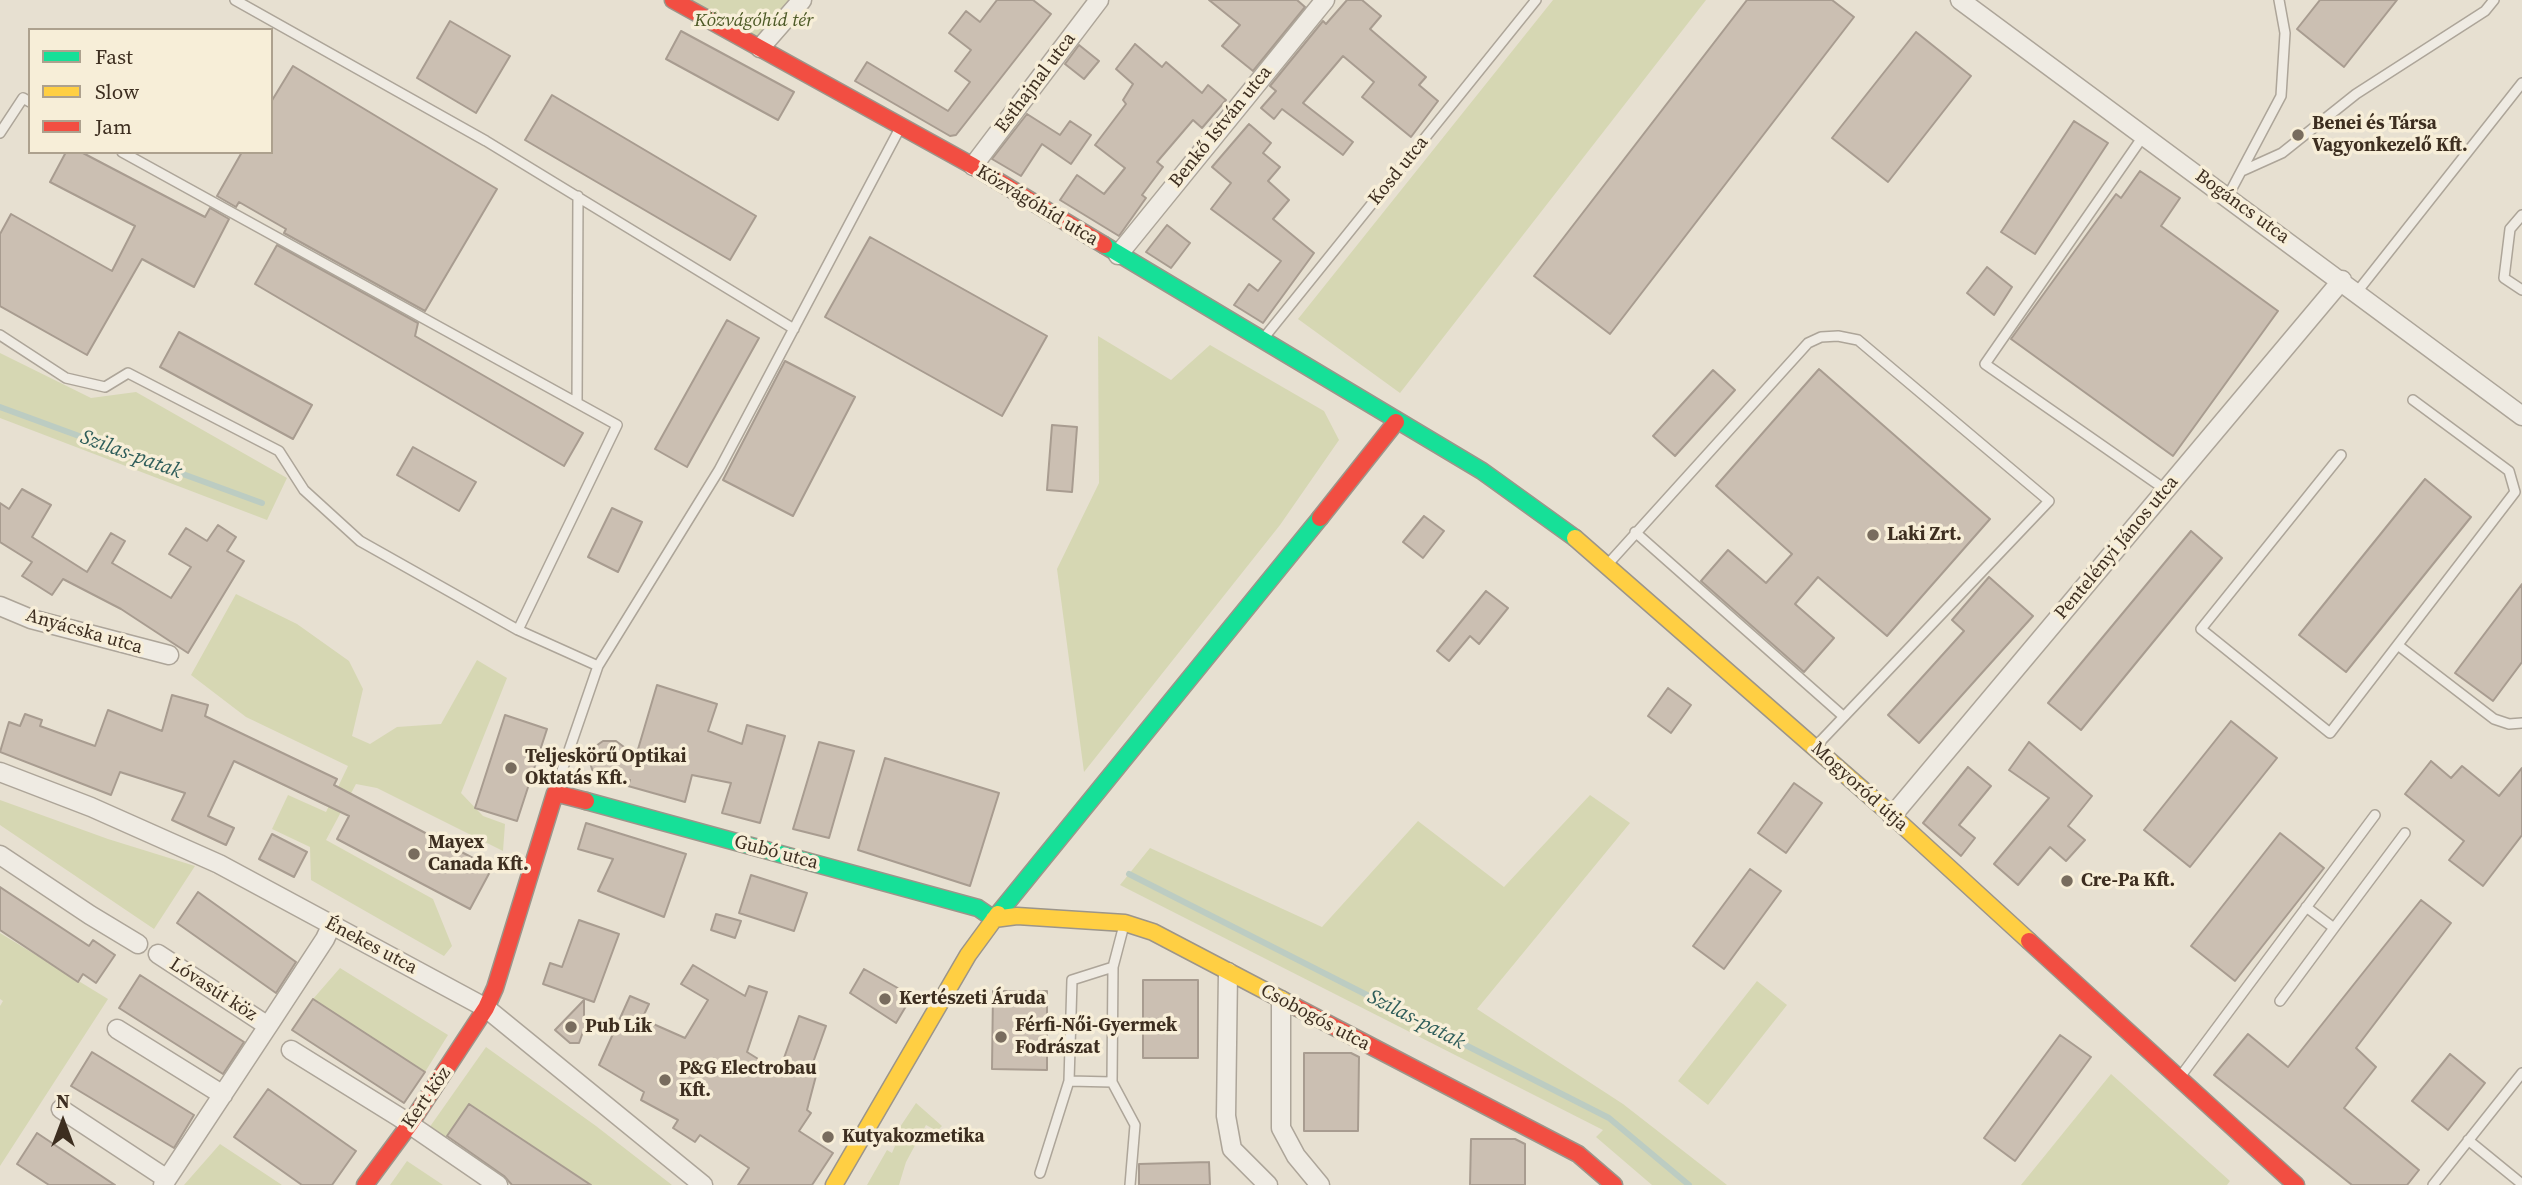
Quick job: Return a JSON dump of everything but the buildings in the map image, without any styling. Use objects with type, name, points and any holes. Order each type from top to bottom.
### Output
[{"type":"street","name":"Közvágóhíd utca","points":[[673,0],[973,166],[1395,422]]},
{"type":"street","points":[[760,48],[802,0]]},
{"type":"street","name":"Esthajnal utca","points":[[973,166],[1099,0]]},
{"type":"street","name":"Benkő István utca","points":[[1118,255],[1325,0]]},
{"type":"street","name":"Bogáncs utca","points":[[1960,0],[2522,416]]},
{"type":"street","name":"Pentelényi János utca","points":[[1892,816],[2342,281]]},
{"type":"street","points":[[834,1185],[968,955],[994,919],[1284,564],[1395,422]]},
{"type":"street","name":"Mogyoród útja","points":[[1395,422],[1482,471],[1560,525],[1892,816],[2296,1185]]},
{"type":"street","name":"Anyácska utca","points":[[0,606],[31,619],[169,655]]},
{"type":"street","name":"Énekes utca","points":[[0,772],[90,807],[219,864],[486,1008],[703,1185]]},
{"type":"street","name":"Gubó utca","points":[[555,793],[978,908],[994,919]]},
{"type":"street","name":"Kert köz","points":[[365,1185],[410,1124],[486,1008],[495,988],[555,793]]},
{"type":"street","points":[[0,855],[138,944]]},
{"type":"street","name":"Csobogós utca","points":[[994,919],[1017,916],[1125,923],[1153,932],[1577,1154],[1614,1185]]},
{"type":"street","name":"Lóvasút köz","points":[[61,1109],[165,1182],[325,939],[332,924]]},
{"type":"street","name":"Lóvasút köz","points":[[158,954],[268,1026]]},
{"type":"street","points":[[1228,972],[1226,1116],[1232,1149],[1268,1185]]},
{"type":"street","points":[[1280,1000],[1281,1128],[1296,1156],[1320,1185]]},
{"type":"street","points":[[117,1029],[223,1095]]},
{"type":"street","points":[[291,1050],[410,1124],[498,1185]]},
{"type":"lane","points":[[234,0],[462,127],[794,329]]},
{"type":"lane","name":"Kosd utca","points":[[1261,342],[1536,0]]},
{"type":"lane","points":[[2228,196],[2281,96],[2285,33],[2279,0]]},
{"type":"lane","points":[[2242,171],[2282,153],[2356,94],[2485,11],[2494,0]]},
{"type":"lane","points":[[2357,292],[2522,83]]},
{"type":"lane","points":[[0,134],[23,98],[28,101]]},
{"type":"lane","points":[[555,793],[598,666],[719,470],[901,127]]},
{"type":"lane","points":[[2144,135],[1984,364],[2166,490]]},
{"type":"lane","points":[[126,154],[617,425],[518,630]]},
{"type":"lane","points":[[577,402],[578,196]]},
{"type":"lane","points":[[2522,215],[2510,229],[2504,278],[2522,290]]},
{"type":"lane","points":[[0,334],[66,378],[105,387],[128,373],[279,451],[304,491],[360,541],[518,630],[598,666]]},
{"type":"lane","points":[[1606,566],[1808,343],[1821,337],[1838,336],[1858,340],[2049,501],[1815,748]]},
{"type":"lane","points":[[2341,455],[2200,629],[2330,733],[2515,492],[2509,471],[2413,400]]},
{"type":"lane","points":[[1635,532],[1843,716]]},
{"type":"lane","points":[[2399,646],[2494,719],[2509,724],[2522,723]]},
{"type":"lane","points":[[2179,1078],[2375,815]]},
{"type":"lane","points":[[2280,1001],[2405,833]]},
{"type":"lane","points":[[2306,907],[2334,928]]},
{"type":"lane","points":[[1125,923],[1113,967],[1112,1082],[1135,1125],[1130,1185]]},
{"type":"lane","points":[[1040,1173],[1069,1081],[1072,979],[1113,967]]},
{"type":"lane","points":[[2433,1185],[2522,1073]]},
{"type":"lane","points":[[1069,1081],[1112,1082]]},
{"type":"lane","points":[[2468,1140],[2522,1184]]},
{"type":"green space","name":"Közvágóhíd tér","points":[[673,0],[802,0],[760,48]]},
{"type":"green space","points":[[1553,0],[1706,0],[1400,393],[1298,319]]},
{"type":"green space","points":[[1098,336],[1171,380],[1210,345],[1324,411],[1339,440],[1280,525],[1084,772],[1057,569],[1099,483]]},
{"type":"green space","points":[[0,353],[91,398],[136,392],[287,478],[267,520],[0,418]]},
{"type":"green space","points":[[236,594],[297,624],[349,661],[363,689],[352,736],[370,744],[397,727],[441,724],[477,660],[507,678],[461,793],[483,816],[505,824],[503,851],[377,788],[356,784],[326,840],[433,899],[452,946],[444,956],[311,880],[310,847],[272,829],[288,795],[326,812],[348,766],[246,717],[191,675]]},
{"type":"green space","points":[[1590,795],[1630,823],[1477,1009],[1623,1104],[1727,1185],[1652,1185],[1596,1137],[1603,1130],[1120,885],[1150,848],[1322,927],[1418,821],[1504,887]]},
{"type":"green space","points":[[0,800],[108,839],[195,866],[154,929],[0,825]]},
{"type":"green space","points":[[0,933],[108,999],[0,1166],[0,1006],[3,1001],[0,999]]},
{"type":"green space","points":[[340,968],[448,1035],[425,1072],[313,999]]},
{"type":"green space","points":[[1757,981],[1787,1005],[1708,1105],[1678,1081]]},
{"type":"green space","points":[[486,1047],[672,1185],[590,1185],[469,1104],[445,1140],[429,1128]]},
{"type":"green space","points":[[2111,1074],[2230,1181],[2227,1185],[2021,1185]]},
{"type":"green space","points":[[916,1103],[942,1126],[937,1131],[926,1125],[906,1162],[899,1185],[867,1185],[887,1150],[892,1153],[895,1146],[890,1142]]},
{"type":"green space","points":[[220,1144],[282,1185],[184,1185]]},
{"type":"green space","points":[[407,1161],[443,1185],[390,1185]]},
{"type":"waterway","name":"Szilas-patak","points":[[0,407],[262,503]]},
{"type":"waterway","name":"Szilas-patak","points":[[1129,874],[1609,1118],[1689,1185]]},
{"type":"traffic: fast","points":[[1104,245],[1482,471],[1575,538]]},
{"type":"traffic: fast","points":[[998,914],[1320,518]]},
{"type":"traffic: fast","points":[[586,801],[978,908],[994,919]]},
{"type":"traffic: slow","points":[[1575,538],[1887,811],[2029,941]]},
{"type":"traffic: slow","points":[[834,1185],[968,955],[998,914]]},
{"type":"traffic: slow","points":[[994,919],[1017,916],[1125,923],[1153,932],[1296,1007]]},
{"type":"traffic: jam","points":[[673,0],[973,166],[1104,245]]},
{"type":"traffic: jam","points":[[1320,518],[1396,422]]},
{"type":"traffic: jam","points":[[365,1185],[410,1124],[486,1008],[495,988],[555,793],[586,801]]},
{"type":"traffic: jam","points":[[2029,941],[2296,1185]]},
{"type":"traffic: jam","points":[[1296,1007],[1578,1154],[1614,1185]]},
{"type":"place","name":"Benei és Társa Vagyonkezelő Kft.","points":[[2298,135]]},
{"type":"place","name":"Laki Zrt.","points":[[1873,535]]},
{"type":"place","name":"Teljeskörű Optikai Oktatás Kft.","points":[[511,768]]},
{"type":"place","name":"Mayex Canada Kft.","points":[[414,854]]},
{"type":"place","name":"Cre-Pa Kft.","points":[[2067,881]]},
{"type":"place","name":"Kertészeti Áruda","points":[[885,999]]},
{"type":"place","name":"Pub Lik","points":[[571,1027]]},
{"type":"place","name":"Férfi-Női-Gyermek Fodrászat","points":[[1001,1037]]},
{"type":"place","name":"P&G Electrobau Kft.","points":[[665,1080]]},
{"type":"place","name":"Kutyakozmetika","points":[[828,1137]]}]
